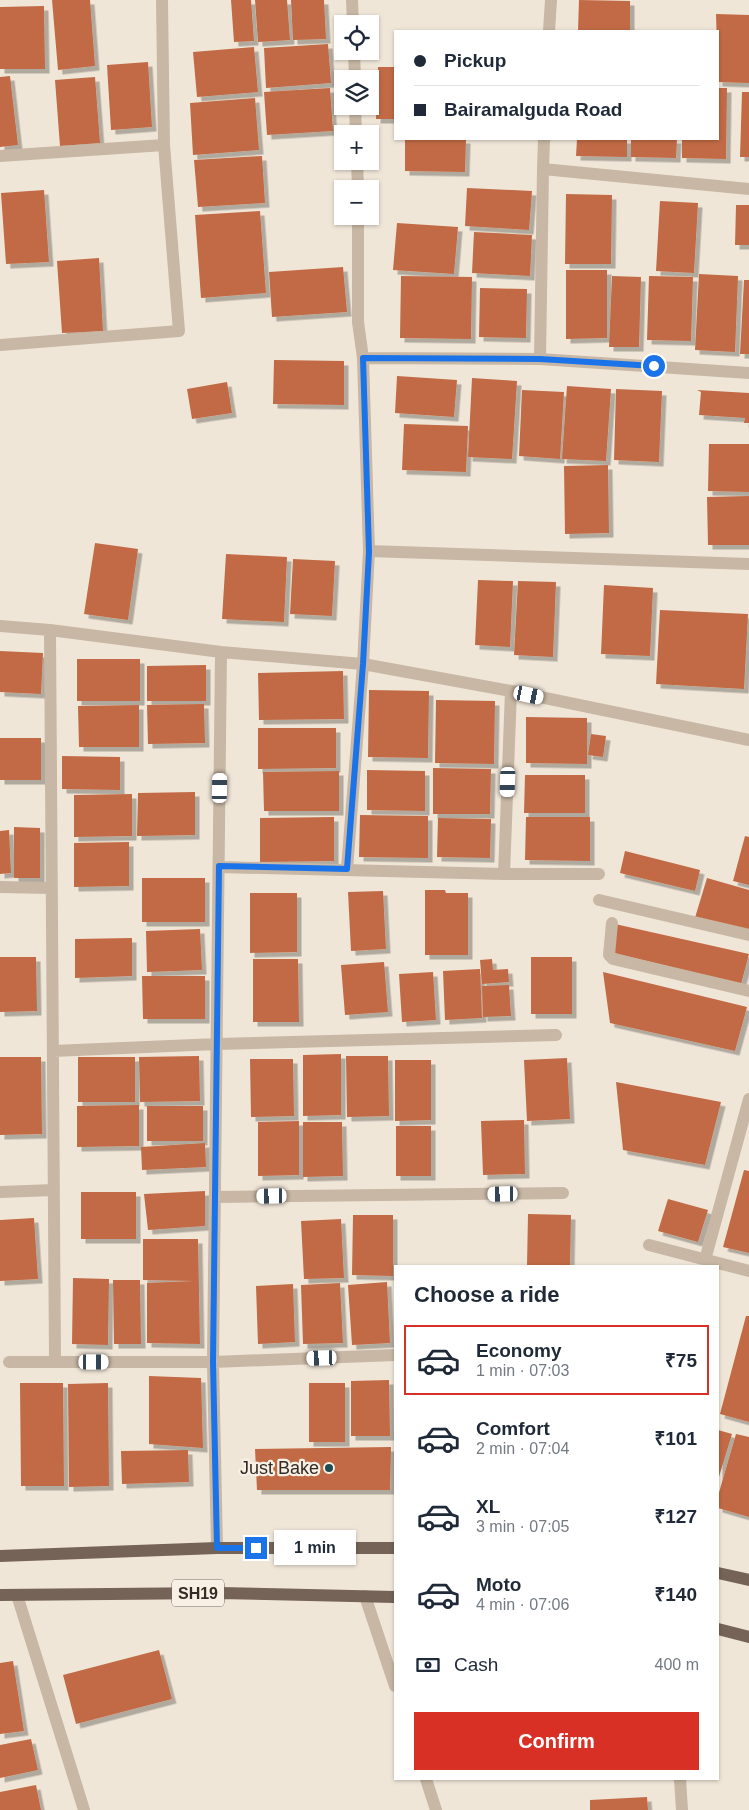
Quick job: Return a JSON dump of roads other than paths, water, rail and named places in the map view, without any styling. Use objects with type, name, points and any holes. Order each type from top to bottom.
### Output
[{"type":"main road","points":[[0,1556],[217,1548],[394,1548]]},
{"type":"main road","points":[[719,1573],[749,1580]]},
{"type":"main road","name":"SH19","points":[[0,1595],[219,1593],[394,1597]]},
{"type":"main road","points":[[719,1629],[749,1637]]},
{"type":"street","points":[[0,345],[179,331],[164,145],[162,0]]},
{"type":"street","points":[[352,0],[353,15]]},
{"type":"street","points":[[550,30],[551,0]]},
{"type":"street","points":[[540,359],[544,140]]},
{"type":"street","points":[[0,156],[164,145]]},
{"type":"street","points":[[543,169],[749,189]]},
{"type":"street","points":[[347,869],[363,664],[369,552],[363,358],[358,322],[358,225]]},
{"type":"street","points":[[363,358],[540,359],[749,373]]},
{"type":"street","points":[[369,552],[749,564]]},
{"type":"street","points":[[0,626],[50,630],[221,652],[363,664],[511,691],[749,740]]},
{"type":"street","points":[[50,630],[54,1362]]},
{"type":"street","points":[[217,1548],[213,1362],[221,652]]},
{"type":"street","points":[[504,874],[511,691]]},
{"type":"street","points":[[219,866],[504,874],[599,874]]},
{"type":"street","points":[[0,887],[52,888]]},
{"type":"street","points":[[599,900],[749,935]]},
{"type":"street","points":[[612,923],[608,950],[609,955],[613,959],[749,991]]},
{"type":"street","points":[[53,1051],[217,1044],[556,1035]]},
{"type":"street","points":[[705,1260],[749,1099]]},
{"type":"street","points":[[0,1192],[54,1190]]},
{"type":"street","points":[[215,1197],[563,1193]]},
{"type":"street","points":[[649,1245],[749,1271]]},
{"type":"street","points":[[9,1362],[213,1362],[394,1356]]},
{"type":"street","points":[[17,1595],[84,1810]]},
{"type":"street","points":[[364,1596],[394,1683]]},
{"type":"street","points":[[426,1780],[436,1810]]},
{"type":"street","points":[[680,1780],[682,1810]]},
{"type":"place","name":"Just Bake","points":[[329,1468]]}]
